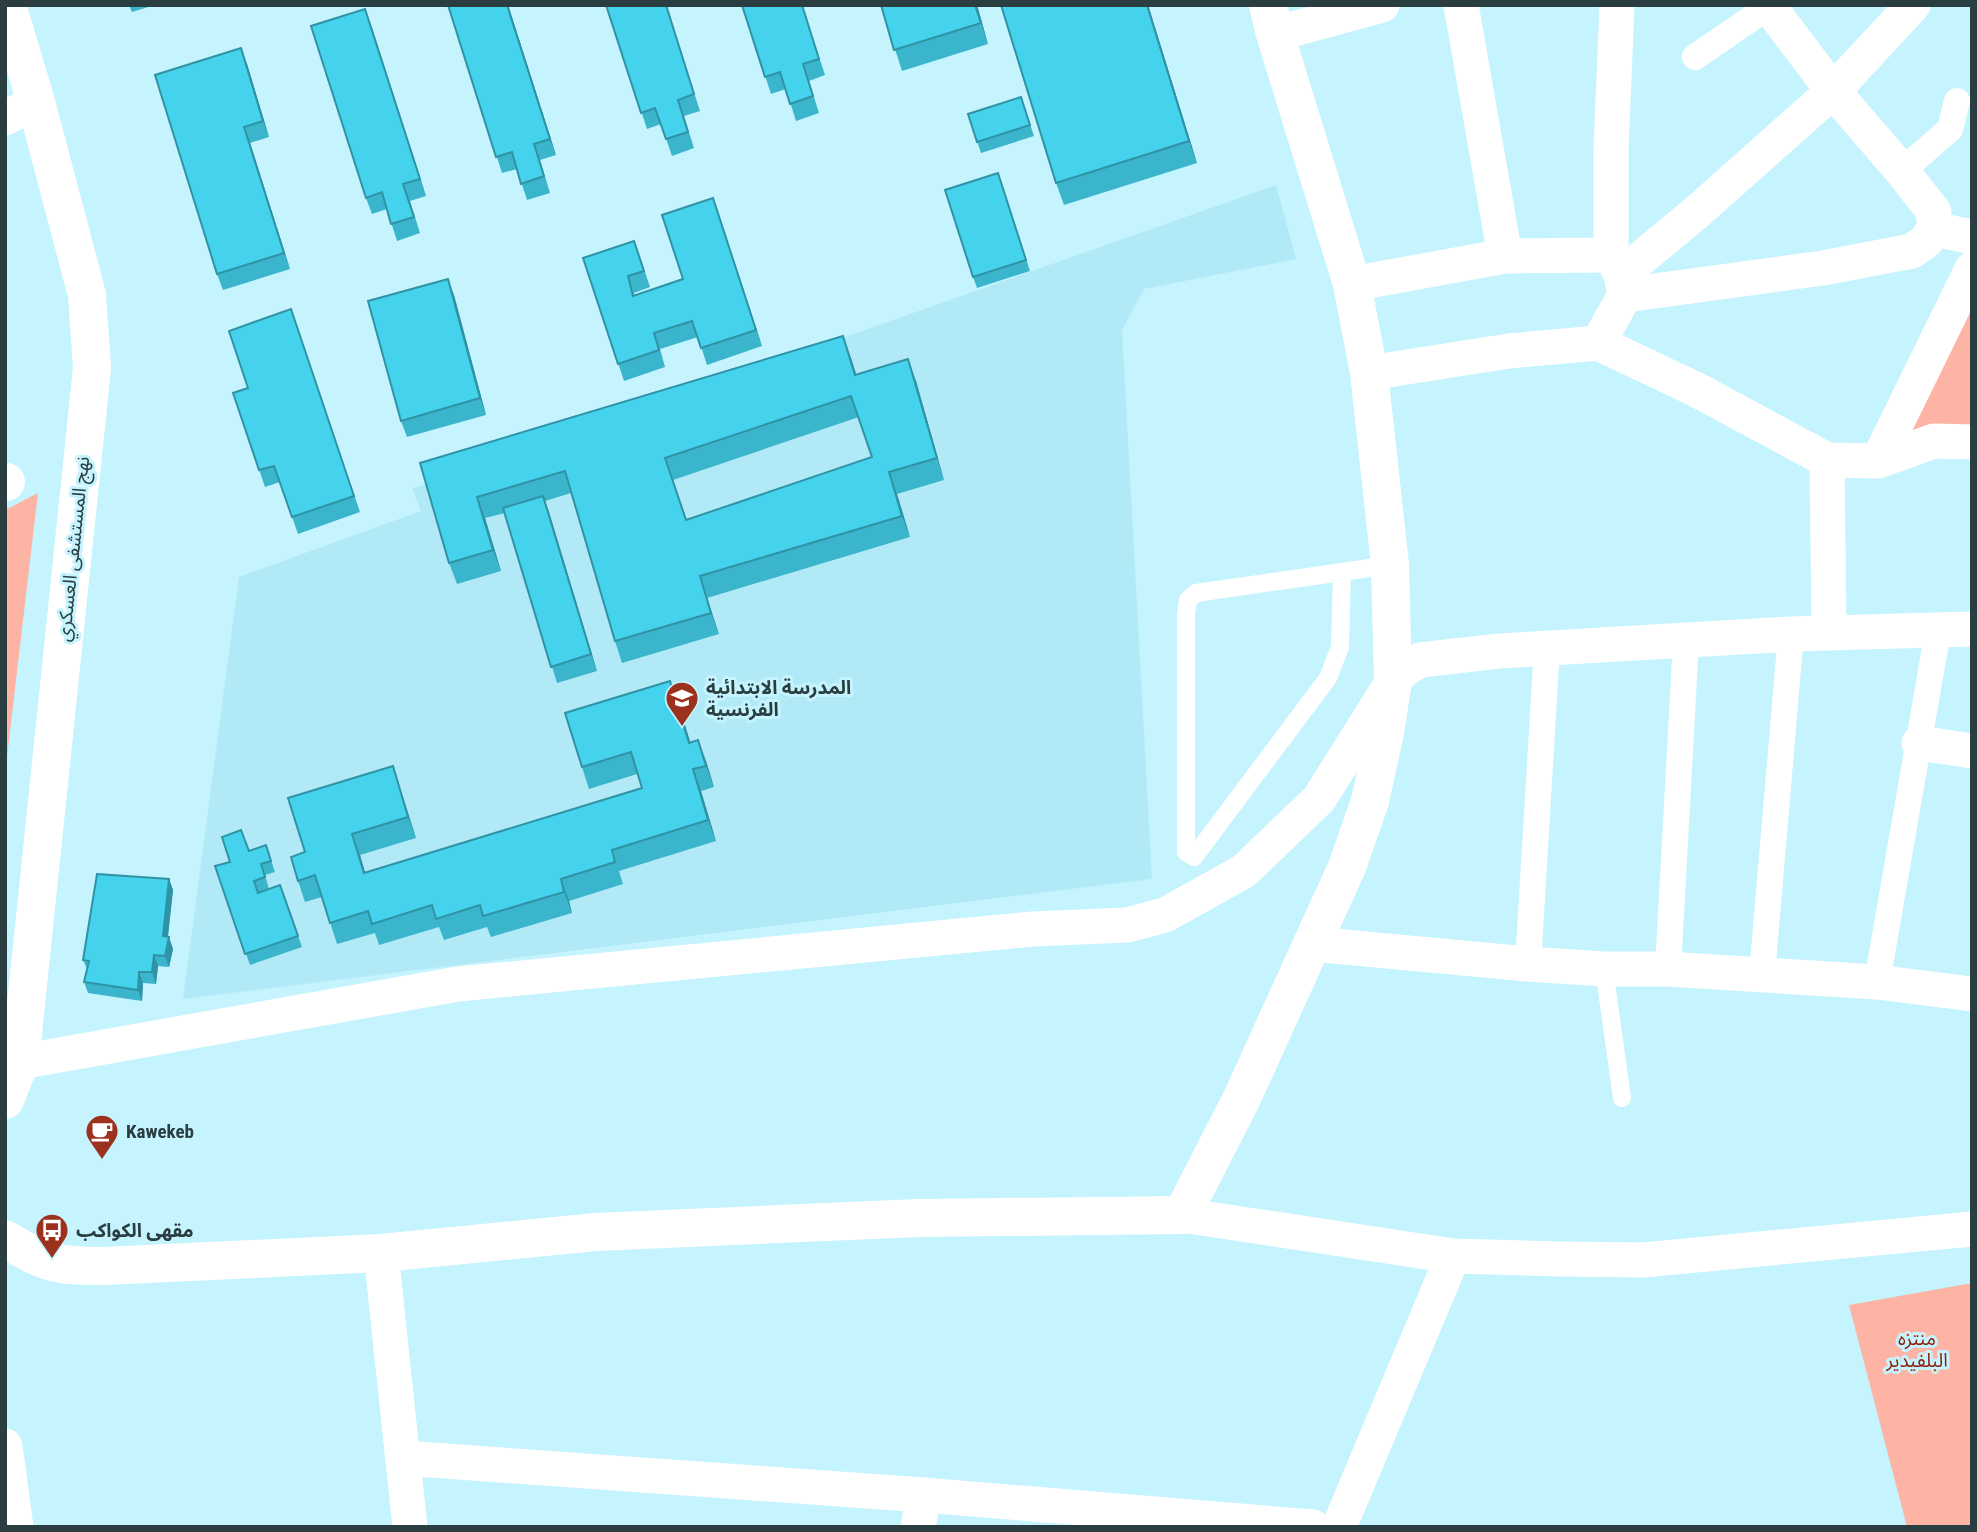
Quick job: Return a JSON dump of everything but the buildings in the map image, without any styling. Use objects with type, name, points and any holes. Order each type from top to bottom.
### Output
[{"type":"street","name":"نهج المستشفى العسكري","points":[[5,1100],[20,1062],[92,368],[87,295],[21,110],[7,5]]},
{"type":"street","points":[[1182,1215],[1241,1100],[1347,867],[1370,801],[1385,732],[1393,681],[1390,565],[1368,373],[1352,284],[1271,20],[1382,5]]},
{"type":"street","points":[[1461,5],[1505,256]]},
{"type":"street","points":[[1598,343],[1619,275],[1611,149],[1617,5]]},
{"type":"street","points":[[1619,275],[1697,212],[1833,91],[1913,5]]},
{"type":"street","points":[[1352,284],[1505,256],[1619,275],[1823,268],[1912,251],[1926,241],[1934,229],[1934,212],[1833,91],[1768,6],[1695,57]]},
{"type":"street","points":[[1902,171],[1950,130],[1957,102]]},
{"type":"street","points":[[1934,229],[1972,237]]},
{"type":"street","points":[[1878,461],[1972,269]]},
{"type":"street","points":[[1368,373],[1508,351],[1598,343],[1697,390],[1827,460],[1878,461],[1934,440],[1972,442]]},
{"type":"street","points":[[1827,460],[1829,633]]},
{"type":"street","points":[[20,1062],[458,984],[1033,929],[1127,925],[1165,915],[1244,871],[1319,799],[1393,681],[1420,660],[1547,648],[1791,634],[1955,630],[1919,743],[1877,982]]},
{"type":"street","points":[[1762,974],[1791,634]]},
{"type":"street","points":[[1668,969],[1686,641]]},
{"type":"street","points":[[1528,964],[1547,648]]},
{"type":"street","points":[[1919,743],[1972,751]]},
{"type":"street","points":[[1312,944],[1528,964],[1604,969],[1668,969],[1877,982],[1972,994]]},
{"type":"street","points":[[5,1239],[41,1260],[66,1266],[381,1253],[609,1232],[919,1218],[1182,1215],[1453,1256],[1643,1260],[1972,1229]]},
{"type":"street","points":[[381,1253],[410,1527]]},
{"type":"street","points":[[1339,1527],[1453,1256]]},
{"type":"street","points":[[6,1455],[16,1527]]},
{"type":"street","points":[[403,1458],[921,1511],[1313,1527]]},
{"type":"lane","points":[[1342,572],[1340,647],[1328,678],[1194,857],[1189,856],[1186,852],[1185,615],[1188,600],[1196,593],[1390,565]]},
{"type":"lane","points":[[1604,969],[1622,1098]]},
{"type":"shaded area","name":"المدرسة الابتدائية الفرنسية","points":[[1276,185],[1296,259],[1144,289],[1122,330],[1152,879],[183,999],[239,577],[421,511],[412,488]]},
{"type":"green space","points":[[1972,285],[1972,430],[1886,461]]},
{"type":"green space","points":[[38,493],[5,774],[5,510]]},
{"type":"green space","name":"منتزه البلفيدير","points":[[1972,1283],[1972,1527],[1907,1527],[1849,1305]]},
{"type":"place","name":"المدرسة الابتدائية الفرنسية","points":[[682,728]]},
{"type":"place","name":"Kawekeb","points":[[102,1161]]},
{"type":"place","name":"مقهى الكواكب","points":[[52,1260]]}]
